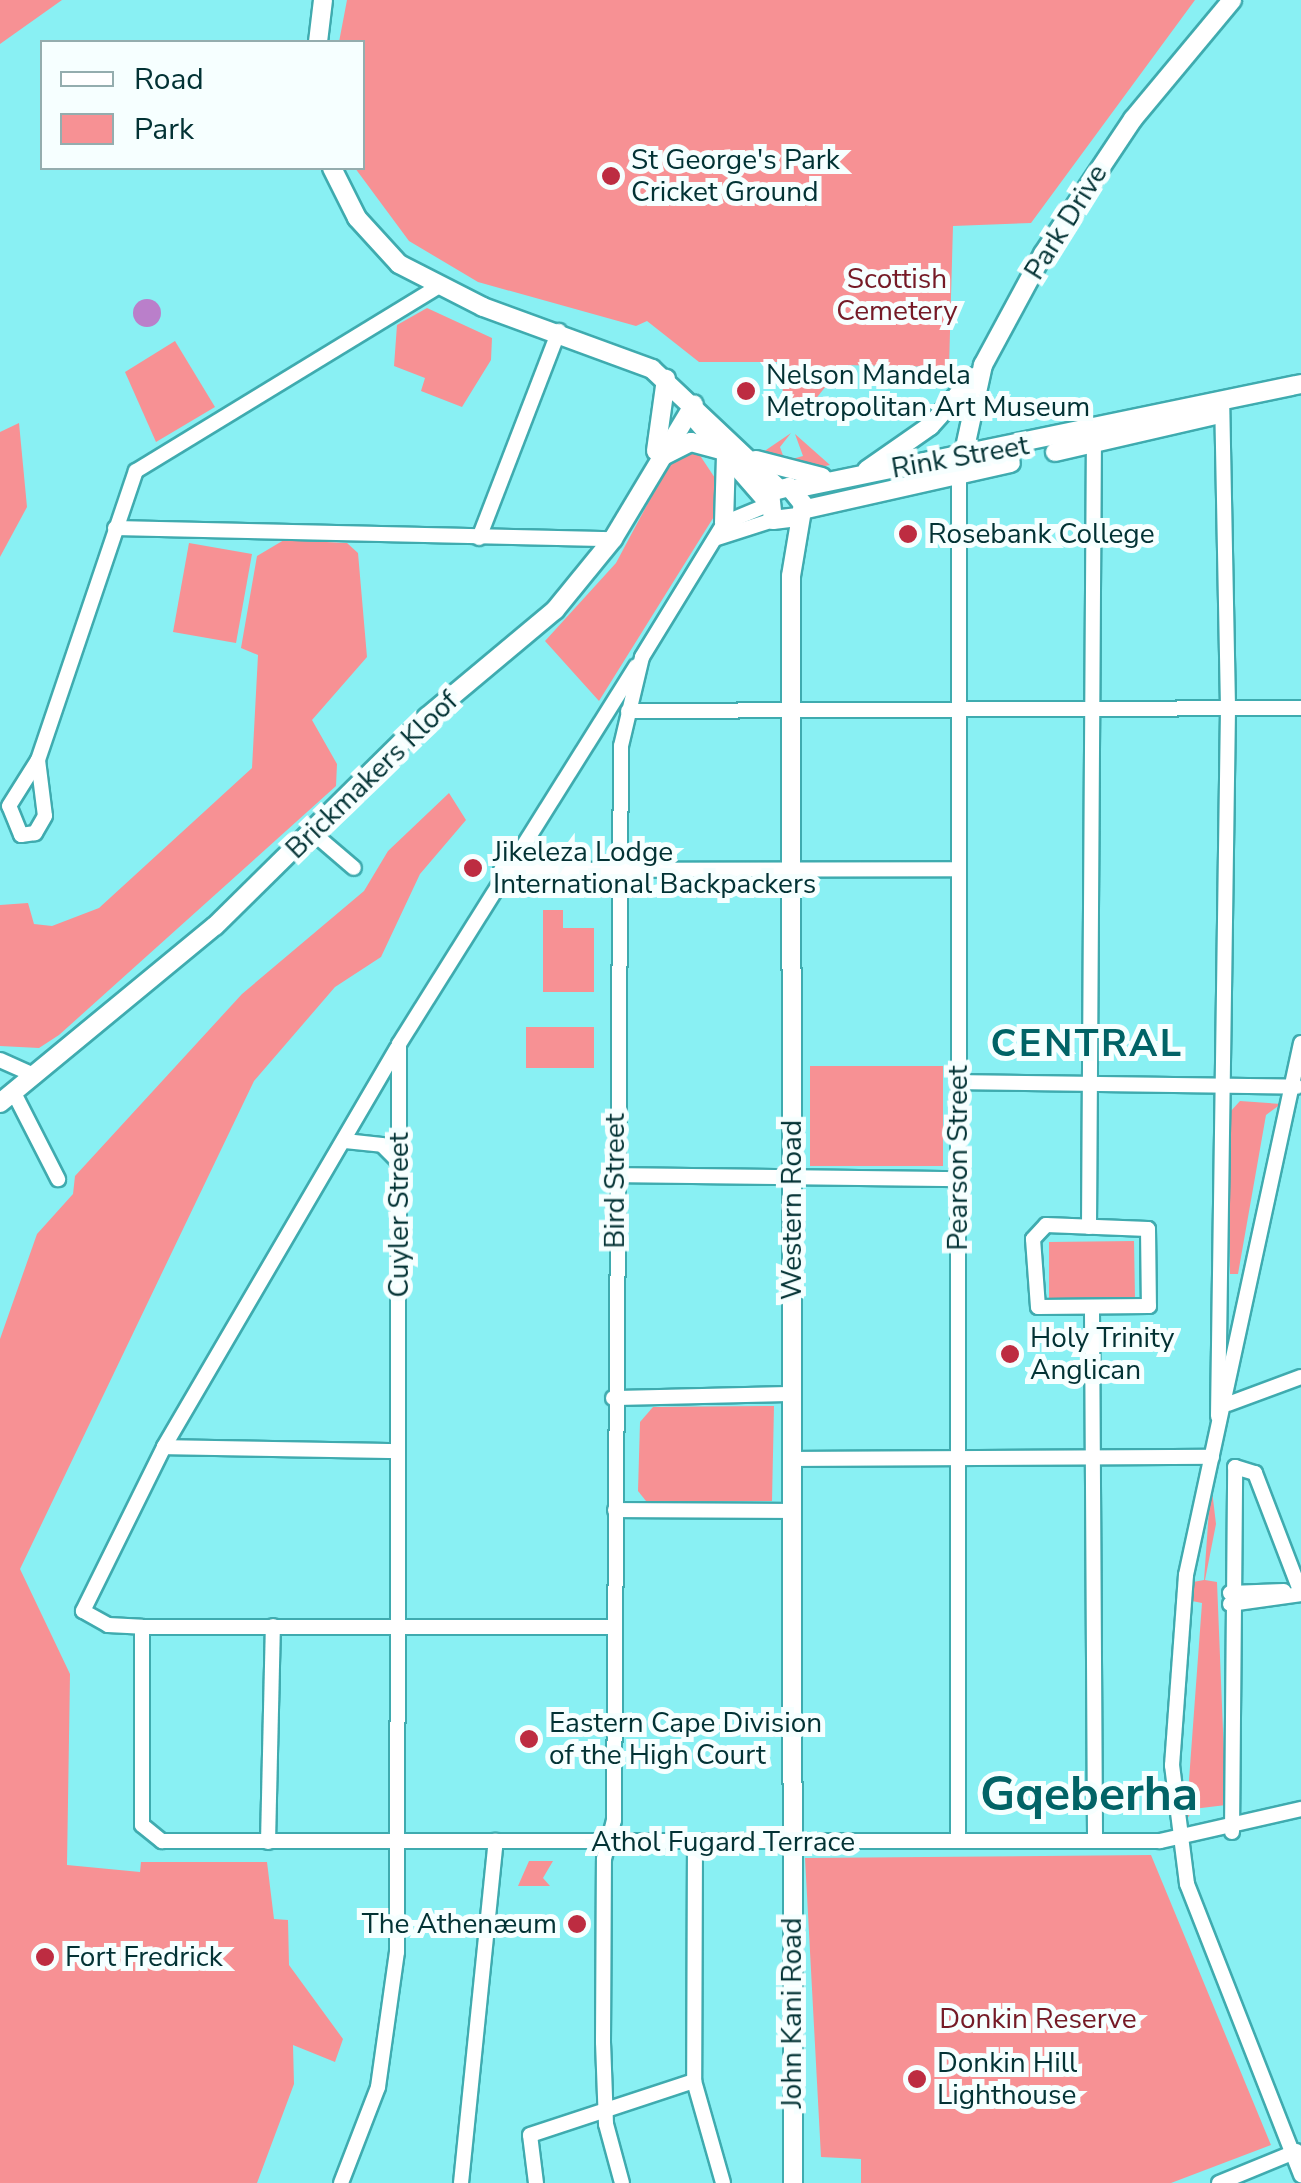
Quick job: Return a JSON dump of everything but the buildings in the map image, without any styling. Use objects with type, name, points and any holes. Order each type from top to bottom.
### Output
[{"type":"street","points":[[318,40],[323,0]]},
{"type":"street","name":"Park Drive","points":[[959,467],[983,365],[1114,146],[1232,0]]},
{"type":"street","points":[[333,170],[376,242],[438,287],[559,331],[666,379],[782,506],[719,531],[730,453]]},
{"type":"street","points":[[38,760],[45,816],[36,833],[21,835],[9,806],[38,760],[116,528],[120,500],[145,463],[438,287]]},
{"type":"street","points":[[479,538],[559,331]]},
{"type":"street","points":[[645,480],[680,443],[730,453],[786,473],[855,475],[930,426],[983,365]]},
{"type":"street","points":[[654,461],[666,379]]},
{"type":"street","name":"Rink Street","points":[[1222,408],[1301,384]]},
{"type":"street","name":"Rink Street","points":[[782,506],[842,496],[1222,408],[1301,395]]},
{"type":"street","name":"Brickmakers Kloof","points":[[7,1098],[312,832],[426,717],[556,610],[614,539],[688,404]]},
{"type":"street","points":[[1217,1437],[1228,707],[1222,408]]},
{"type":"street","points":[[1089,1227],[1094,437]]},
{"type":"street","name":"Rink Street","points":[[782,506],[855,475],[959,467]]},
{"type":"street","name":"Pearson Street","points":[[958,1840],[959,467]]},
{"type":"street","points":[[796,548],[842,496]]},
{"type":"street","name":"Western Road","points":[[782,506],[796,548],[791,576]]},
{"type":"street","name":"Western Road","points":[[782,506],[791,576],[793,1843]]},
{"type":"street","points":[[116,528],[614,539]]},
{"type":"street","name":"Bird Street","points":[[622,2183],[605,2111],[605,1842],[614,1828],[617,868],[628,711],[642,658],[719,531]]},
{"type":"street","points":[[615,1626],[397,1622],[142,1627],[96,1622],[82,1611],[164,1447],[501,870],[642,658]]},
{"type":"street","points":[[628,711],[792,714],[1301,708]]},
{"type":"street","points":[[312,832],[354,868]]},
{"type":"street","points":[[501,870],[958,869]]},
{"type":"street","points":[[1301,1043],[1297,1086],[1228,1404],[1212,1457],[1178,1649],[1176,1840],[1297,2151],[1301,2174]]},
{"type":"street","name":"Cuyler Street","points":[[341,2183],[384,2056],[400,1843],[396,1451],[399,1044]]},
{"type":"street","points":[[0,1060],[36,1076]]},
{"type":"street","points":[[958,1082],[1089,1080],[1297,1086]]},
{"type":"street","points":[[7,1098],[58,1179]]},
{"type":"street","points":[[344,1141],[382,1145],[401,1165]]},
{"type":"street","points":[[615,1175],[958,1178]]},
{"type":"street","points":[[1038,1227],[1145,1228],[1153,1240],[1149,1306],[1092,1312],[1041,1309],[1033,1292],[1038,1227]]},
{"type":"street","points":[[1222,1280],[1254,1282]]},
{"type":"street","points":[[1092,1312],[1095,1840]]},
{"type":"street","points":[[1228,1404],[1301,1378]]},
{"type":"street","points":[[613,1398],[792,1394]]},
{"type":"street","points":[[164,1447],[396,1451]]},
{"type":"street","points":[[792,1459],[1212,1457]]},
{"type":"street","points":[[1230,1598],[1300,1591],[1257,1477],[1240,1466],[1228,1477],[1232,1832]]},
{"type":"street","points":[[615,1510],[792,1512]]},
{"type":"street","points":[[268,1842],[273,1626]]},
{"type":"street","name":"Athol Fugard Terrace","points":[[142,1627],[144,1831],[162,1841],[1176,1840],[1232,1832],[1301,1810]]},
{"type":"street","points":[[460,2183],[496,1841]]},
{"type":"street","points":[[695,1842],[694,2080],[722,2183]]},
{"type":"street","name":"John Kani Road","points":[[793,1843],[793,2183]]},
{"type":"street","points":[[536,2183],[527,2144],[536,2133],[694,2080]]},
{"type":"street","points":[[1218,2183],[1297,2151]]},
{"type":"green space","points":[[0,0],[62,0],[0,44]]},
{"type":"green space","name":"Scottish Cemetery","points":[[347,0],[1195,0],[1031,223],[953,226],[949,367],[843,365],[810,406],[783,405],[782,362],[699,362],[647,321],[636,326],[478,282],[409,241],[356,170],[365,170],[365,40],[339,40]]},
{"type":"green space","points":[[427,308],[492,338],[491,360],[462,407],[421,391],[425,378],[394,366],[397,325]]},
{"type":"green space","points":[[175,341],[215,407],[156,442],[125,372]]},
{"type":"green space","points":[[19,423],[27,507],[0,557],[0,432]]},
{"type":"green space","points":[[791,433],[780,447],[785,461],[803,456],[795,434],[830,465],[799,471],[760,454]]},
{"type":"green space","points":[[697,451],[717,481],[715,515],[599,701],[545,641],[616,563],[672,458]]},
{"type":"green space","points":[[284,540],[347,543],[358,553],[367,657],[312,720],[337,764],[336,786],[59,1035],[39,1048],[0,1046],[0,905],[28,903],[34,924],[52,926],[99,908],[252,768],[258,655],[241,648],[257,556]]},
{"type":"green space","points":[[189,543],[252,554],[236,643],[173,632]]},
{"type":"green space","points":[[449,793],[466,820],[420,874],[381,957],[335,987],[254,1081],[20,1569],[70,1674],[67,1865],[140,1872],[141,1862],[267,1862],[274,1919],[288,1920],[289,1965],[343,2039],[335,2062],[293,2045],[294,2084],[257,2183],[0,2183],[0,1339],[37,1234],[73,1194],[75,1176],[242,994],[364,891],[388,851]]},
{"type":"green space","points":[[543,910],[563,910],[563,928],[594,928],[594,992],[543,992]]},
{"type":"green space","points":[[526,1027],[594,1027],[594,1068],[526,1068]]},
{"type":"green space","points":[[810,1066],[943,1066],[943,1166],[810,1166]]},
{"type":"green space","points":[[1240,1101],[1281,1104],[1266,1115],[1238,1274],[1230,1274],[1230,1112]]},
{"type":"green space","points":[[1134,1241],[1135,1298],[1049,1299],[1049,1242]]},
{"type":"green space","points":[[774,1406],[772,1501],[646,1501],[638,1491],[640,1422],[653,1407]]},
{"type":"green space","points":[[1211,1482],[1216,1524],[1205,1580],[1217,1582],[1226,1805],[1193,1809],[1186,1821],[1202,1603],[1192,1601],[1193,1582],[1204,1580]]},
{"type":"green space","name":"Donkin Reserve","points":[[1151,1855],[1271,2145],[1171,2183],[861,2183],[861,2159],[821,2157],[805,1858]]},
{"type":"green space","points":[[529,1861],[553,1861],[543,1878],[550,1886],[518,1886]]},
{"type":"shaded area","points":[[147,299],[157,303],[161,313],[157,323],[147,327],[137,323],[133,313],[137,303]]},
{"type":"place","name":"St George's Park Cricket Ground","points":[[611,176]]},
{"type":"place","name":"Nelson Mandela Metropolitan Art Museum","points":[[746,391]]},
{"type":"place","name":"Rosebank College","points":[[908,534]]},
{"type":"place","name":"Jikeleza Lodge International Backpackers","points":[[473,868]]},
{"type":"place","name":"Holy Trinity Anglican","points":[[1010,1354]]},
{"type":"place","name":"Eastern Cape Division of the High Court","points":[[529,1739]]},
{"type":"place","name":"The Athenæum","points":[[577,1924]]},
{"type":"place","name":"Fort Fredrick","points":[[45,1957]]},
{"type":"place","name":"Donkin Hill Lighthouse","points":[[917,2079]]},
{"type":"district","name":"CENTRAL","points":[[1087,1044]]},
{"type":"district","name":"Gqeberha","points":[[1089,1795]]}]
